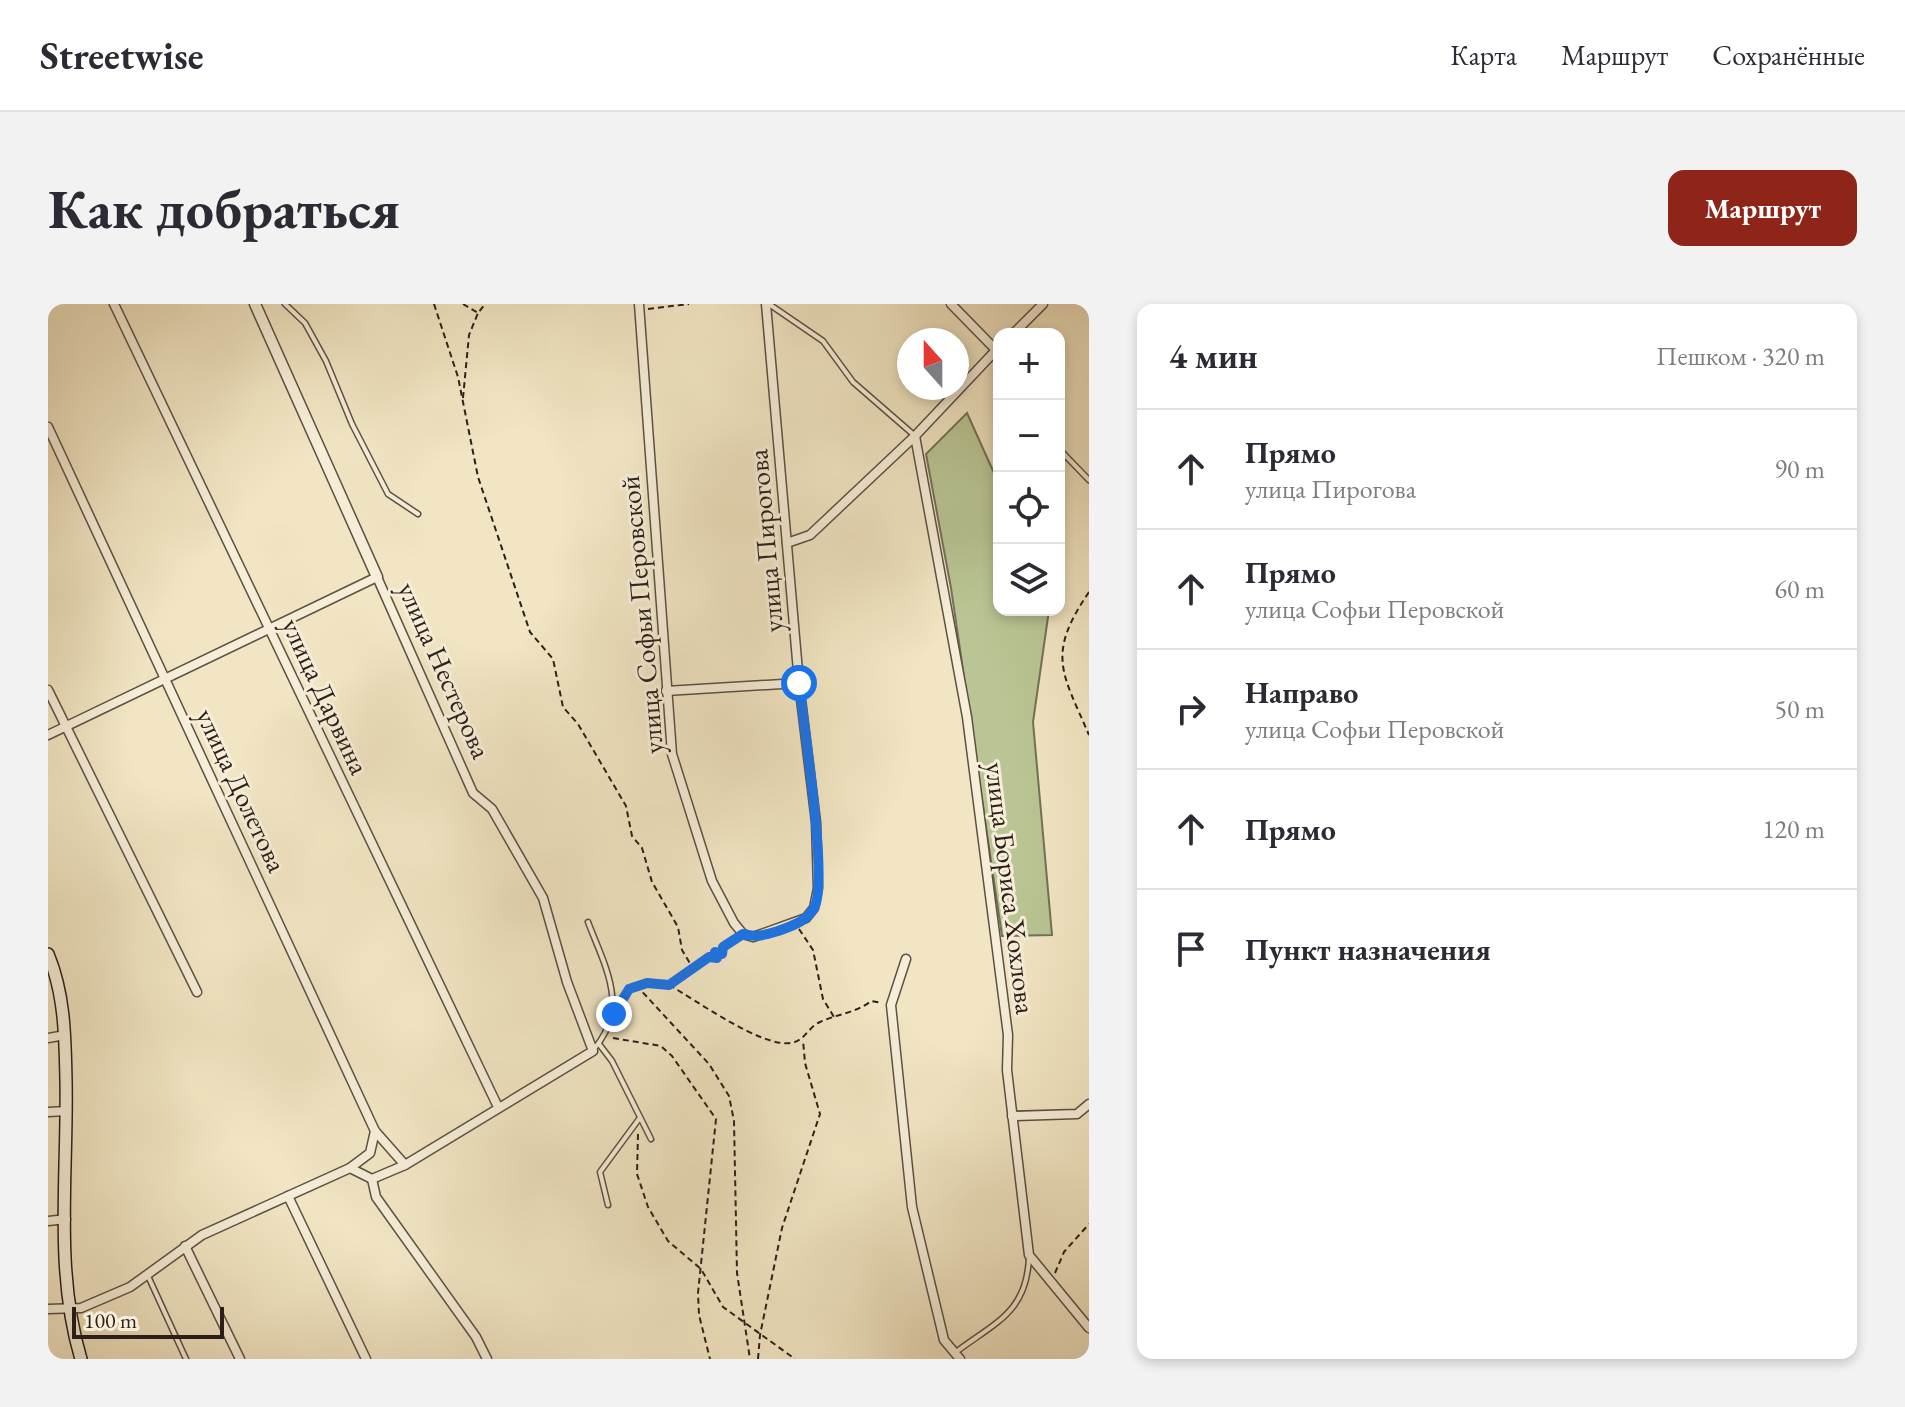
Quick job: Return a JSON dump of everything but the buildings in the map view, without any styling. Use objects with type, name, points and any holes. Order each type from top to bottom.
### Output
[{"type":"main road","points":[[48,954],[56,974],[65,1035],[68,1307],[81,1359]]},
{"type":"street","name":"улица Дарвина","points":[[114,304],[498,1107]]},
{"type":"street","name":"улица Нестерова","points":[[255,304],[473,793],[492,809],[543,898],[567,982],[596,1047]]},
{"type":"street","name":"улица Пирогова","points":[[767,304],[799,683],[816,822],[817,898],[814,908],[797,924]]},
{"type":"street","points":[[951,304],[993,343]]},
{"type":"street","points":[[1019,328],[1043,304]]},
{"type":"street","name":"улица Софьи Перовской","points":[[639,307],[672,754],[701,855],[734,923],[743,934]]},
{"type":"street","points":[[787,543],[810,535],[915,436],[993,353]]},
{"type":"street","name":"улица Долетова","points":[[48,427],[375,1131],[405,1165]]},
{"type":"street","name":"улица Бориса Хохлова","points":[[915,436],[967,717],[1008,1035],[1007,1070],[1029,1255]]},
{"type":"street","points":[[48,735],[377,577]]},
{"type":"street","points":[[666,691],[799,683]]},
{"type":"street","points":[[48,690],[197,992]]},
{"type":"street","points":[[743,934],[762,936],[797,924]]},
{"type":"street","points":[[906,959],[891,1005],[912,1207],[944,1340],[957,1356]]},
{"type":"street","points":[[48,1038],[65,1035]]},
{"type":"street","points":[[350,1168],[372,1179],[405,1165],[596,1047]]},
{"type":"street","points":[[1012,1116],[1077,1114],[1089,1104]]},
{"type":"street","points":[[48,1112],[67,1111]]},
{"type":"street","points":[[48,1309],[81,1308],[148,1276],[185,1246],[350,1168],[370,1153],[375,1131]]},
{"type":"street","points":[[372,1179],[376,1197],[476,1337],[487,1359]]},
{"type":"street","points":[[288,1196],[366,1359]]},
{"type":"street","points":[[48,1221],[66,1219]]},
{"type":"street","points":[[185,1246],[240,1359]]},
{"type":"street","points":[[1029,1255],[1089,1328]]},
{"type":"lane","points":[[285,304],[305,323],[326,361],[352,424],[388,494],[418,514]]},
{"type":"lane","points":[[767,304],[823,341],[853,382],[915,436]]},
{"type":"lane","points":[[1065,455],[1089,480]]},
{"type":"lane","points":[[588,922],[612,983],[614,1014],[596,1047],[612,1061],[651,1139]]},
{"type":"lane","points":[[608,1205],[600,1172],[604,1161],[639,1119]]},
{"type":"lane","points":[[957,1356],[1012,1310],[1024,1295],[1029,1255]]},
{"type":"lane","points":[[148,1276],[186,1359]]},
{"type":"path","points":[[434,304],[463,401],[478,477],[530,632],[553,659],[563,707],[578,724],[626,806],[632,836],[642,848],[652,882],[678,927],[682,950],[694,970]]},
{"type":"path","points":[[463,304],[478,313]]},
{"type":"path","points":[[463,401],[469,335],[485,304]]},
{"type":"path","points":[[639,307],[689,304]]},
{"type":"path","points":[[1089,592],[1079,606],[1061,654],[1060,667],[1089,735]]},
{"type":"path","points":[[797,924],[813,950],[823,999],[834,1017]]},
{"type":"path","points":[[669,985],[709,957],[717,958],[715,952],[722,954],[723,947],[743,934]]},
{"type":"path","points":[[614,1014],[629,989],[636,985],[669,985],[764,1039],[790,1044],[803,1040],[817,1023],[871,1001],[891,1005]]},
{"type":"path","points":[[636,985],[709,1064],[729,1096],[734,1121],[737,1273],[750,1359]]},
{"type":"path","points":[[604,1037],[661,1046],[672,1056],[716,1119],[699,1315],[710,1359]]},
{"type":"path","points":[[758,1359],[782,1228],[820,1114],[805,1063],[803,1040]]},
{"type":"path","points":[[639,1119],[636,1170],[648,1207],[668,1241],[701,1269],[723,1307],[745,1326],[795,1359]]},
{"type":"path","points":[[1051,1282],[1064,1252],[1089,1224]]},
{"type":"green space","points":[[967,413],[993,471],[993,616],[1048,616],[1033,722],[1052,935],[1002,936],[951,588],[926,454]]},
{"type":"route","points":[[614,1014],[629,989],[636,985],[669,985],[709,957],[717,958],[715,952],[722,954],[723,947],[743,934],[762,936],[797,924],[814,908],[818,888],[816,822],[799,683]]}]
